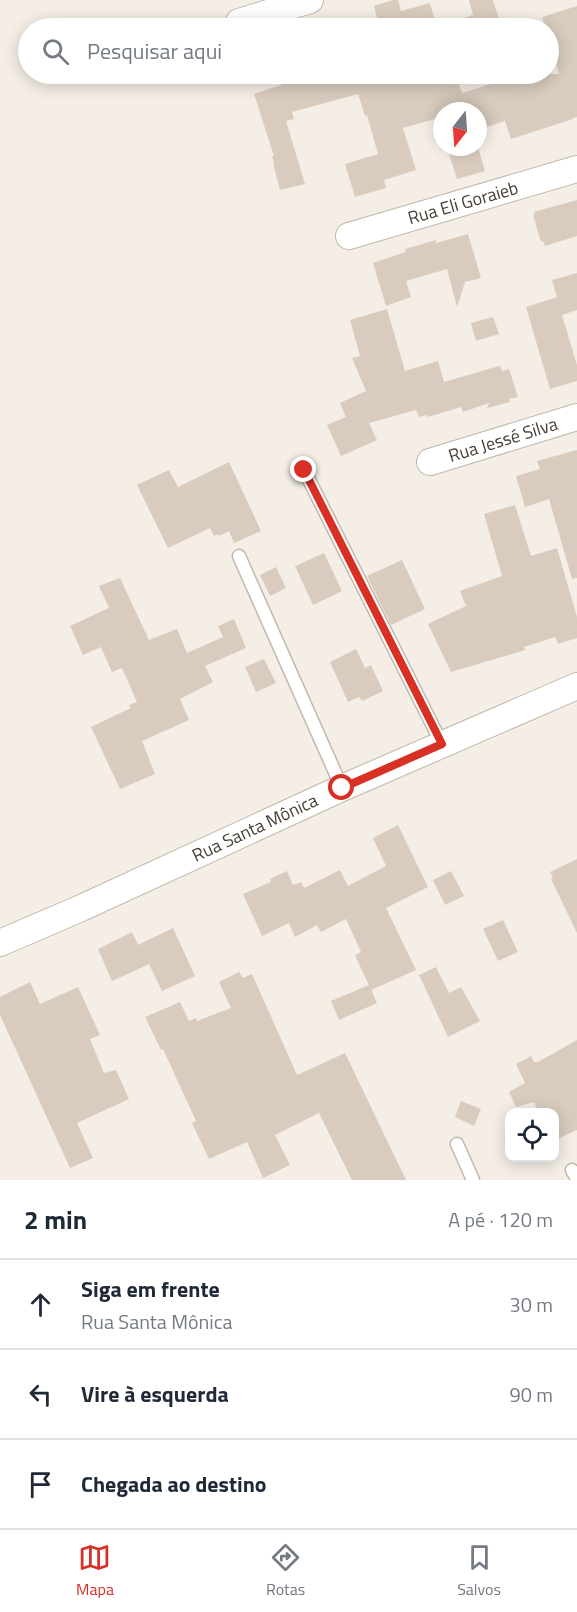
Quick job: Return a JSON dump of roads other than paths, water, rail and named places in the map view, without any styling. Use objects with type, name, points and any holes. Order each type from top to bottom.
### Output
[{"type":"street","points":[[252,18],[310,0]]},
{"type":"street","name":"Rua Eli Goraieb","points":[[349,236],[577,169]]},
{"type":"street","name":"Rua Jessé Silva","points":[[430,462],[577,417]]},
{"type":"street","name":"Rua Santa Mônica","points":[[0,944],[342,788],[577,686]]},
{"type":"lane","points":[[304,470],[442,744]]},
{"type":"lane","points":[[239,555],[342,788]]},
{"type":"lane","points":[[457,1144],[473,1180]]}]
